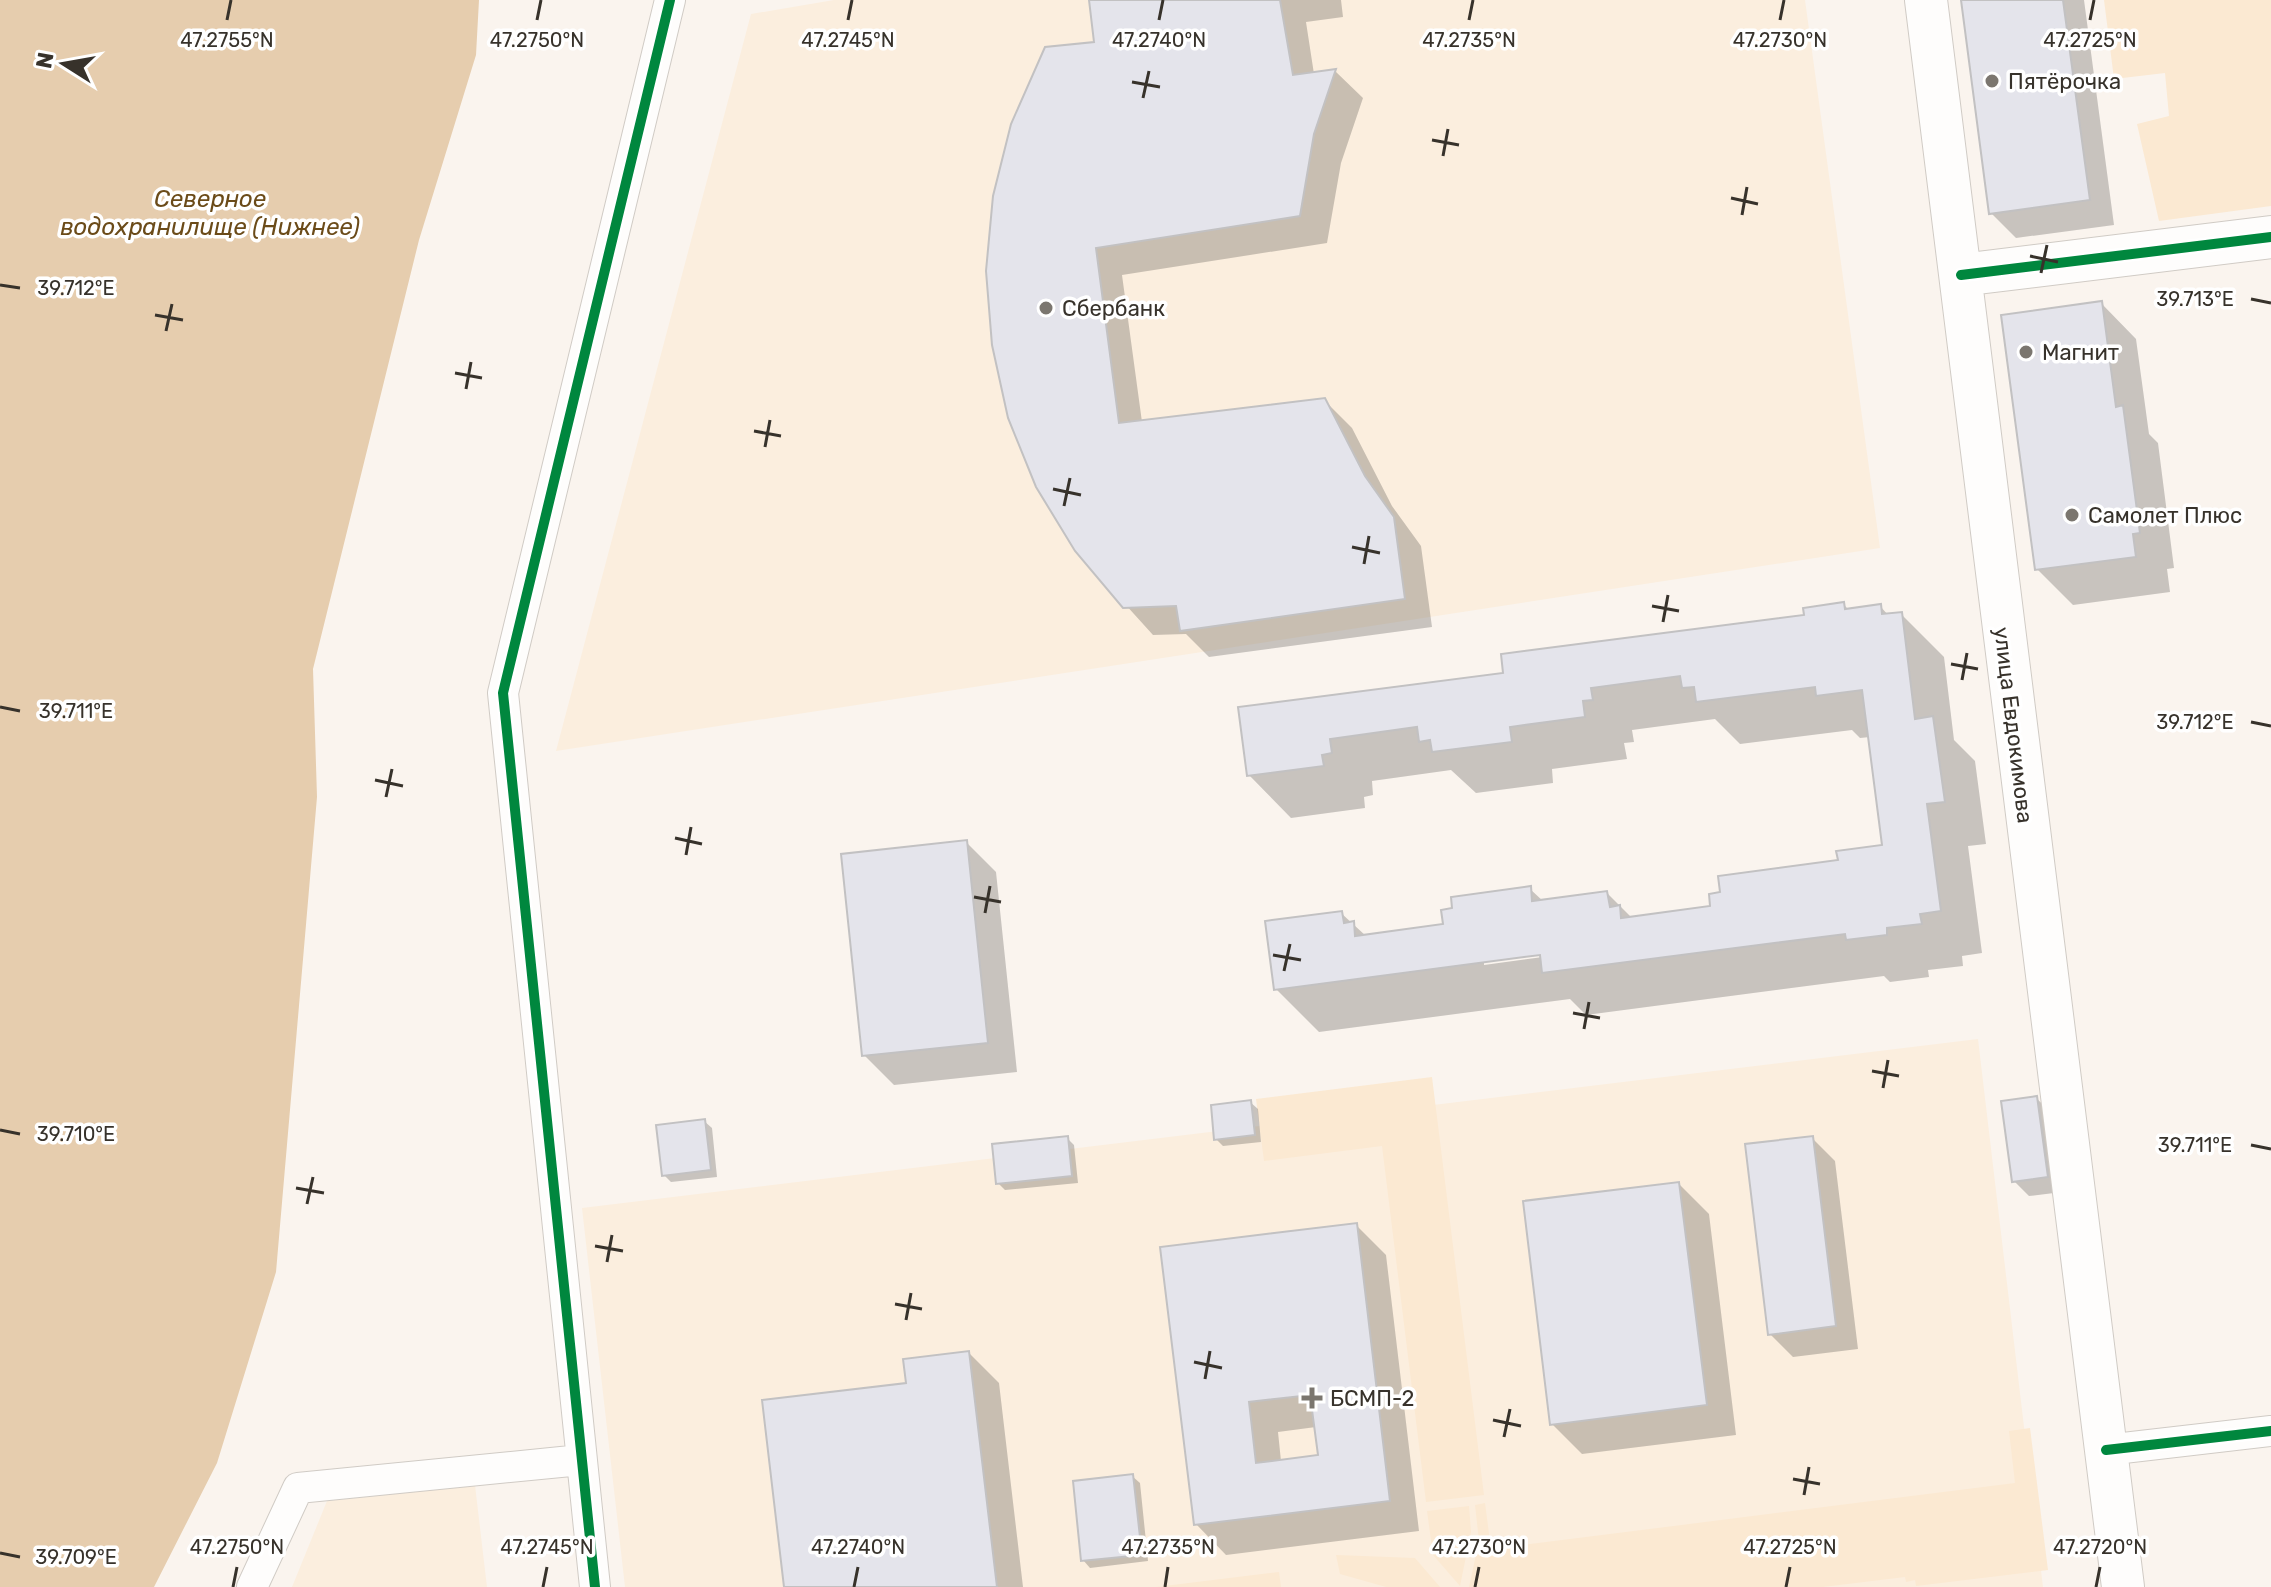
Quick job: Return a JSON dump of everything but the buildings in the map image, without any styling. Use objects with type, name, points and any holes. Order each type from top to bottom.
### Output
[{"type":"main road","name":"улица Евдокимова","points":[[1926,0],[2123,1587]]},
{"type":"main road","points":[[1961,275],[2271,237]]},
{"type":"street","points":[[595,1587],[503,693],[670,0]]},
{"type":"street","points":[[2106,1450],[2271,1431]]},
{"type":"street","points":[[252,1587],[298,1488],[581,1460]]},
{"type":"shaded area","points":[[834,0],[1805,0],[1880,548],[556,751],[751,14]]},
{"type":"shaded area","points":[[2104,0],[2271,0],[2271,206],[2159,221],[2137,124],[2169,116],[2165,73],[2114,79]]},
{"type":"shaded area","name":"БСМП-2","points":[[1978,1039],[2043,1587],[625,1587],[582,1208]]},
{"type":"shaded area","points":[[1432,1077],[1484,1495],[1426,1502],[1382,1146],[1264,1161],[1256,1099]]},
{"type":"shaded area","points":[[2030,1428],[2048,1570],[1916,1586],[1915,1580],[1906,1582],[1905,1577],[1823,1587],[1469,1587],[1479,1541],[1475,1505],[1485,1503],[1491,1549],[2015,1483],[2009,1431]]},
{"type":"shaded area","points":[[475,1485],[487,1587],[292,1587],[327,1501]]},
{"type":"shaded area","points":[[1469,1506],[1471,1532],[1460,1586],[1433,1555],[1427,1511]]},
{"type":"shaded area","points":[[1336,1555],[1415,1558],[1440,1587],[1386,1587],[1340,1574]]},
{"type":"shaded area","points":[[1279,1572],[1281,1587],[1156,1587]]},
{"type":"water","name":"Северное водохранилище (Нижнее)","points":[[0,0],[479,0],[476,55],[419,240],[313,669],[317,797],[276,1272],[217,1463],[154,1587],[0,1587]]},
{"type":"cycle path","points":[[595,1587],[503,693],[670,0]]},
{"type":"cycle path","points":[[1961,275],[2271,237]]},
{"type":"cycle path","points":[[2106,1450],[2271,1431]]},
{"type":"place","name":"Пятёрочка","points":[[1992,81]]},
{"type":"place","name":"Сбербанк","points":[[1046,308]]},
{"type":"place","name":"Магнит","points":[[2026,352]]},
{"type":"place","name":"Самолет Плюс","points":[[2072,515]]},
{"type":"place","name":"БСМП-2","points":[[1312,1398]]}]
